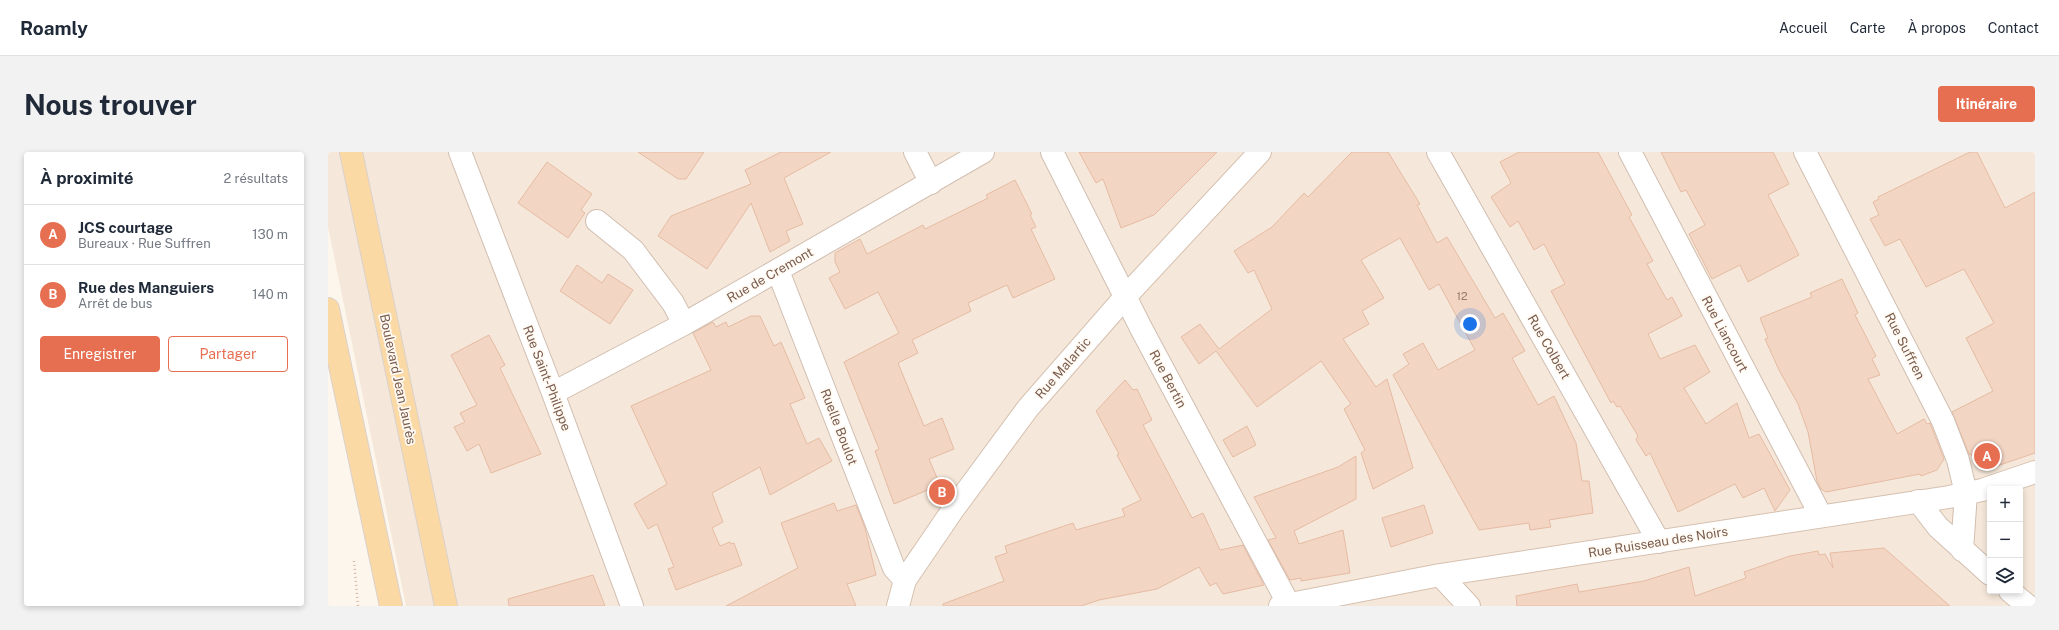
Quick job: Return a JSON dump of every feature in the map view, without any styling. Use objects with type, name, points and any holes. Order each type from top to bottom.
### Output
[{"type":"main road","name":"Boulevard Jean Jaurès","points":[[351,152],[446,606]]},
{"type":"main road","points":[[328,309],[391,606]]},
{"type":"street","name":"Rue Saint-Philippe","points":[[460,152],[553,393],[632,606]]},
{"type":"street","points":[[915,152],[932,183]]},
{"type":"street","name":"Rue de Cremont","points":[[553,393],[684,324],[932,183],[983,152]]},
{"type":"street","name":"Rue Bertin","points":[[1052,152],[1284,605]]},
{"type":"street","name":"Rue Malartic","points":[[898,606],[905,580],[952,511],[1028,408],[1126,296],[1260,152]]},
{"type":"street","name":"Rue Colbert","points":[[1438,152],[1659,542]]},
{"type":"street","name":"Rue Liancourt","points":[[1630,152],[1821,516]]},
{"type":"street","name":"Rue Suffren","points":[[1805,152],[1943,421],[1958,460],[1966,493],[1962,550]]},
{"type":"street","points":[[597,221],[633,250],[672,303],[684,324]]},
{"type":"street","name":"Ruelle Boulot","points":[[778,271],[894,568],[905,580]]},
{"type":"street","name":"Rue Ruisseau des Noirs","points":[[1284,605],[1440,575],[1966,493],[1982,490],[2035,472]]},
{"type":"street","points":[[1918,501],[1938,527],[1987,571]]},
{"type":"street","points":[[1440,575],[1469,606]]},
{"type":"street","points":[[2014,594],[2028,606]]},
{"type":"path","points":[[354,559],[358,606]]},
{"type":"shaded area","points":[[328,152],[2035,152],[2035,606],[406,606],[328,227]]},
{"type":"building","points":[[638,152],[704,152],[686,179],[678,179]]},
{"type":"building","points":[[781,152],[831,152],[784,178],[803,224],[786,231],[790,241],[770,252],[751,203],[707,269],[658,236],[671,216],[751,184],[745,170]]},
{"type":"building","points":[[1079,152],[1217,152],[1154,215],[1121,228],[1103,179],[1096,183]]},
{"type":"building","points":[[1352,152],[1388,152],[1420,204],[1417,205],[1437,243],[1447,237],[1495,318],[1503,313],[1525,351],[1512,358],[1538,405],[1554,396],[1576,443],[1582,481],[1589,481],[1593,513],[1549,520],[1551,527],[1530,530],[1529,523],[1479,530],[1393,375],[1409,364],[1403,354],[1423,343],[1438,370],[1475,350],[1439,284],[1429,290],[1400,238],[1361,260],[1384,298],[1362,311],[1369,324],[1343,339],[1376,387],[1387,379],[1413,468],[1373,489],[1361,453],[1365,450],[1344,409],[1351,404],[1321,361],[1257,407],[1216,351],[1199,364],[1181,337],[1200,324],[1219,349],[1272,309],[1254,270],[1248,273],[1234,251],[1272,227],[1304,193],[1308,197]]},
{"type":"building","points":[[1519,152],[1598,152],[1632,215],[1629,217],[1653,261],[1647,264],[1667,300],[1672,297],[1682,316],[1648,334],[1660,359],[1695,345],[1710,372],[1684,388],[1706,424],[1737,403],[1749,438],[1759,434],[1790,490],[1775,511],[1764,488],[1743,498],[1735,484],[1678,512],[1650,453],[1646,456],[1636,440],[1638,436],[1620,406],[1617,407],[1613,401],[1611,403],[1551,291],[1565,284],[1544,244],[1534,250],[1518,221],[1510,227],[1491,197],[1511,183],[1500,162]]},
{"type":"building","points":[[1661,152],[1773,152],[1789,184],[1768,195],[1799,255],[1748,282],[1740,265],[1712,279],[1689,234],[1705,225],[1686,190],[1681,192]]},
{"type":"building","points":[[1970,152],[1977,152],[2005,208],[2035,192],[2035,453],[1997,466],[1969,454],[1952,412],[1993,391],[1966,338],[1994,323],[1964,269],[1926,287],[1900,239],[1885,246],[1870,219],[1879,215],[1873,202],[1879,199],[1878,197]]},
{"type":"building","points":[[547,162],[592,194],[581,210],[585,213],[568,238],[518,203]]},
{"type":"building","points":[[1015,180],[1032,214],[1030,215],[1036,227],[1031,229],[1055,279],[1013,298],[1007,285],[968,303],[971,311],[912,340],[918,353],[898,363],[924,426],[942,418],[954,449],[929,459],[940,485],[894,504],[875,451],[879,449],[844,362],[899,333],[878,292],[845,309],[829,278],[840,272],[835,262],[835,253],[860,239],[867,254],[923,225],[925,229],[988,198],[986,195]]},
{"type":"building","points":[[577,265],[602,283],[608,274],[633,290],[610,324],[560,291]]},
{"type":"building","points":[[1842,279],[1858,313],[1855,315],[1876,356],[1872,359],[1880,375],[1868,379],[1897,434],[1924,419],[1927,424],[1930,423],[1944,459],[1937,470],[1921,476],[1920,474],[1826,492],[1821,489],[1817,481],[1808,432],[1798,404],[1779,370],[1765,339],[1768,338],[1760,318],[1812,297],[1810,293]]},
{"type":"building","points":[[751,316],[760,316],[774,346],[781,342],[805,398],[790,404],[807,444],[819,438],[832,461],[770,495],[760,467],[712,493],[723,522],[712,528],[720,546],[730,542],[731,544],[734,543],[742,565],[676,590],[668,569],[674,567],[657,524],[648,529],[634,504],[667,484],[631,406],[711,370],[693,333],[713,322],[716,327],[726,322],[728,327]]},
{"type":"building","points":[[489,335],[505,365],[500,368],[541,454],[491,473],[479,444],[467,451],[454,427],[465,422],[460,413],[477,405],[451,355]]},
{"type":"building","points":[[1125,380],[1133,390],[1137,389],[1152,420],[1143,425],[1192,518],[1203,513],[1220,550],[1243,545],[1264,585],[1223,594],[1216,583],[1210,586],[1199,567],[1157,589],[1099,600],[1081,606],[943,606],[943,604],[1004,581],[995,557],[1007,553],[1005,546],[1073,523],[1076,530],[1125,516],[1122,509],[1141,500],[1096,411]]},
{"type":"building","points":[[1247,426],[1256,445],[1233,457],[1223,440]]},
{"type":"building","points":[[1356,456],[1356,499],[1294,531],[1299,544],[1343,530],[1350,573],[1301,581],[1301,578],[1290,580],[1268,540],[1276,538],[1254,497],[1338,467]]},
{"type":"building","points":[[834,503],[837,511],[856,505],[865,528],[876,575],[847,584],[856,606],[726,606],[798,568],[781,523]]},
{"type":"building","points":[[1424,505],[1433,533],[1391,547],[1382,518]]},
{"type":"building","points":[[1884,548],[1950,606],[1517,606],[1516,596],[1577,584],[1579,592],[1644,581],[1689,567],[1695,596],[1746,578],[1744,572],[1790,556],[1818,551],[1819,555],[1825,554],[1833,568],[1830,553]]},
{"type":"building","points":[[593,575],[605,606],[509,606],[508,599]]},
{"type":"place","name":"JCS courtage","points":[[1987,456]]},
{"type":"place","name":"Rue des Manguiers","points":[[942,492]]}]
